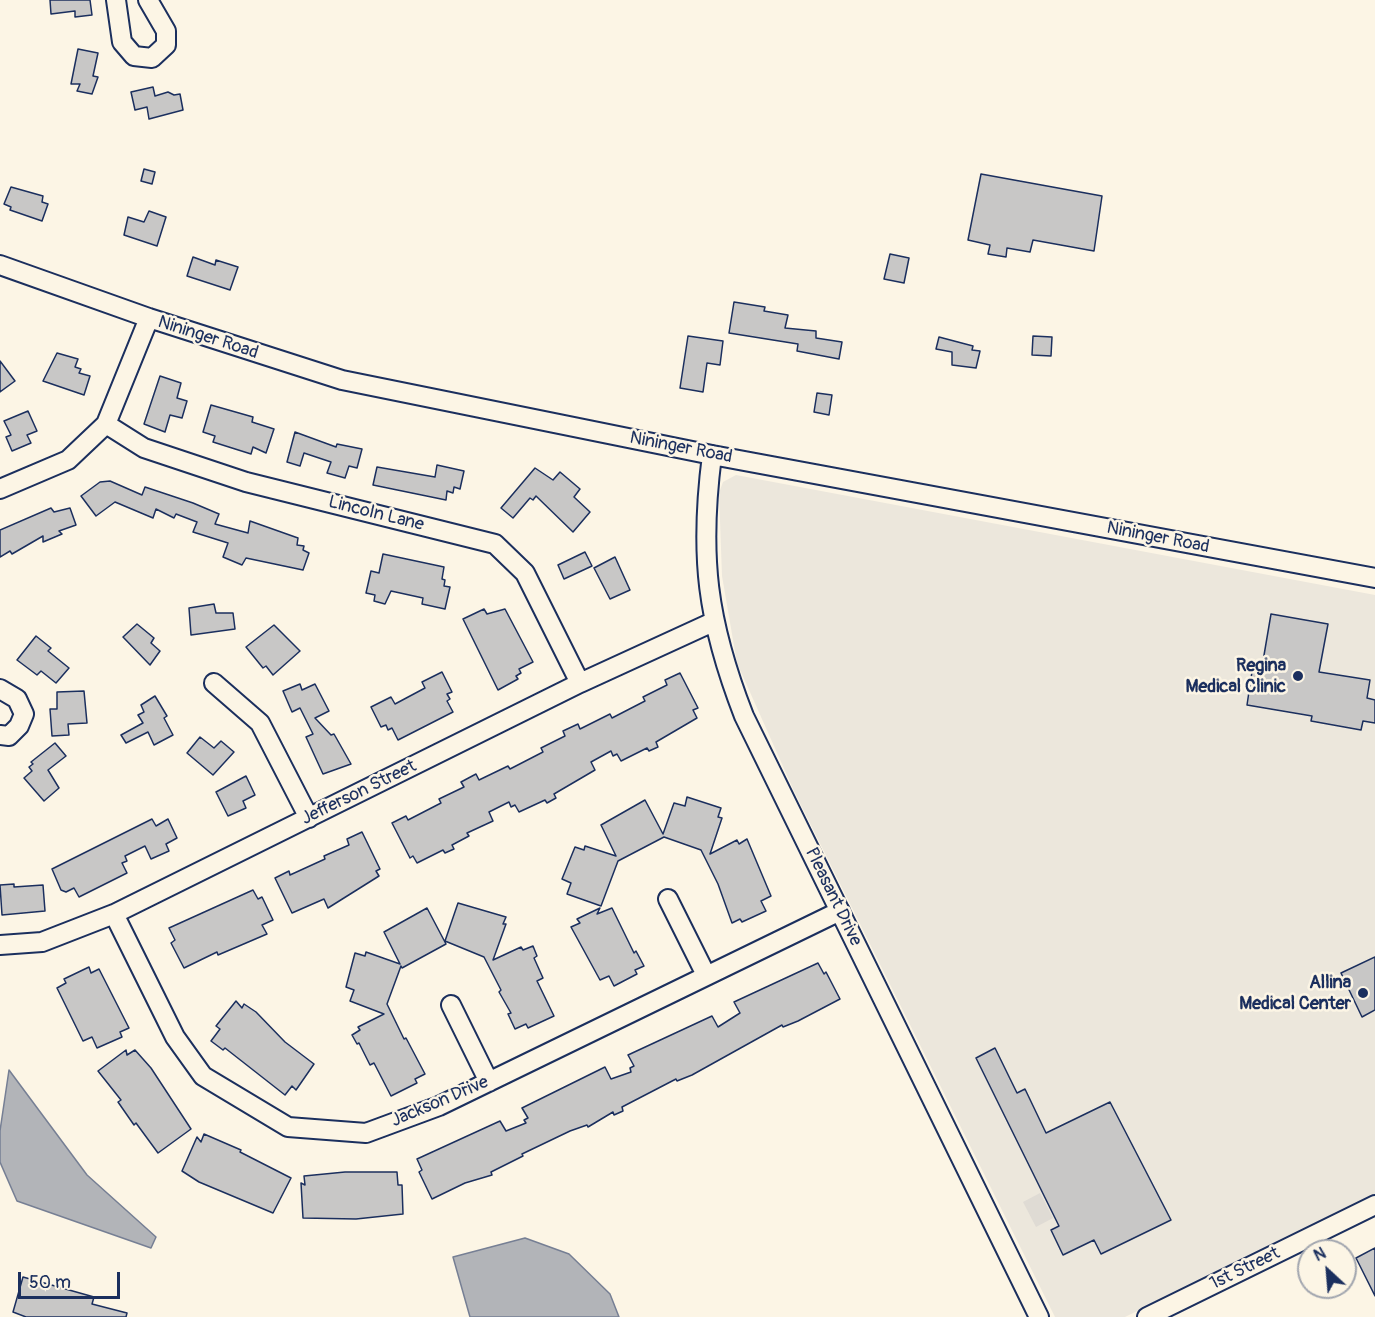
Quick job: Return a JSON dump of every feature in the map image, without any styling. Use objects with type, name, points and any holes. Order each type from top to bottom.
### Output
[{"type":"street","points":[[116,0],[122,42],[134,56],[152,58],[166,45],[166,31],[148,0]]},
{"type":"street","name":"Nininger Road","points":[[0,265],[149,318],[342,380],[712,455],[1375,578]]},
{"type":"street","points":[[0,489],[68,460],[106,424],[149,318]]},
{"type":"street","name":"Lincoln Lane","points":[[106,424],[144,448],[246,482],[495,544],[525,573],[580,683]]},
{"type":"street","name":"Pleasant Drive","points":[[712,455],[705,513],[707,568],[713,622],[725,668],[744,716],[1039,1317]]},
{"type":"street","name":"Jefferson Street","points":[[0,945],[42,942],[114,914],[580,683],[713,622]]},
{"type":"street","points":[[214,684],[260,723],[309,818]]},
{"type":"street","points":[[0,689],[17,699],[24,714],[19,726],[9,736],[0,735]]},
{"type":"street","points":[[668,899],[706,975]]},
{"type":"street","name":"Jackson Drive","points":[[114,914],[175,1037],[203,1076],[288,1127],[366,1133],[439,1106],[840,911]]},
{"type":"street","points":[[451,1005],[489,1082]]},
{"type":"street","name":"1st Street","points":[[1147,1317],[1375,1205]]},
{"type":"shaded area","points":[[736,475],[1375,595],[1375,1194],[1125,1317],[1055,1317],[794,791],[737,663],[722,576],[719,493],[723,482]]},
{"type":"shaded area","points":[[9,1070],[87,1175],[156,1237],[151,1248],[17,1201],[0,1162],[0,1131]]},
{"type":"shaded area","points":[[1040,1193],[1053,1218],[1036,1227],[1023,1202]]},
{"type":"shaded area","points":[[525,1238],[569,1254],[610,1294],[619,1317],[470,1317],[453,1257]]},
{"type":"building","points":[[50,0],[90,0],[92,15],[75,17],[75,11],[51,14]]},
{"type":"building","points":[[78,49],[98,53],[93,76],[98,77],[92,94],[77,91],[80,84],[71,84]]},
{"type":"building","points":[[153,87],[155,96],[168,92],[174,95],[180,94],[183,110],[149,119],[147,107],[135,110],[131,92]]},
{"type":"building","points":[[144,169],[155,172],[152,184],[141,181]]},
{"type":"building","points":[[981,174],[1102,196],[1094,251],[1033,240],[1030,252],[1007,248],[1006,257],[988,254],[990,245],[968,240]]},
{"type":"building","points":[[11,187],[43,196],[42,202],[48,204],[42,221],[10,210],[11,207],[4,204]]},
{"type":"building","points":[[149,211],[166,217],[157,246],[124,235],[128,217],[144,222]]},
{"type":"building","points":[[890,254],[909,258],[904,283],[884,279]]},
{"type":"building","points":[[193,257],[215,265],[216,260],[238,267],[230,290],[187,276]]},
{"type":"building","points":[[734,302],[765,307],[764,311],[788,315],[785,328],[816,331],[816,338],[842,342],[839,359],[797,351],[798,344],[729,333]]},
{"type":"building","points":[[688,336],[723,341],[720,365],[707,363],[703,392],[680,388]]},
{"type":"building","points":[[1033,336],[1052,337],[1051,356],[1032,355]]},
{"type":"building","points":[[939,337],[973,346],[972,350],[980,351],[976,368],[952,365],[952,352],[936,349]]},
{"type":"building","points":[[57,353],[78,359],[75,367],[81,369],[79,373],[90,376],[84,395],[43,381]]},
{"type":"building","points":[[0,361],[15,381],[0,392]]},
{"type":"building","points":[[160,376],[181,383],[177,398],[187,401],[182,418],[170,415],[165,432],[144,424]]},
{"type":"building","points":[[817,393],[832,395],[829,415],[814,412]]},
{"type":"building","points":[[211,405],[253,417],[252,422],[274,429],[266,453],[253,447],[251,454],[213,442],[215,436],[203,432]]},
{"type":"building","points":[[28,411],[37,431],[27,435],[31,443],[12,451],[6,437],[11,435],[4,421]]},
{"type":"building","points":[[295,432],[336,447],[337,444],[362,449],[357,468],[349,466],[345,478],[327,473],[331,462],[304,453],[300,466],[287,462]]},
{"type":"building","points":[[437,465],[464,471],[460,489],[454,487],[453,493],[447,491],[446,500],[373,485],[377,467],[435,477]]},
{"type":"building","points":[[535,468],[553,480],[560,472],[580,489],[574,497],[590,512],[573,532],[536,496],[533,500],[530,498],[513,518],[501,508]]},
{"type":"building","points":[[110,481],[142,495],[145,487],[193,503],[219,514],[215,524],[248,533],[250,521],[298,538],[297,545],[304,546],[303,550],[309,553],[303,570],[246,558],[242,565],[223,557],[228,543],[193,532],[197,522],[176,514],[174,518],[156,509],[153,518],[115,502],[96,516],[81,496],[100,482]]},
{"type":"building","points":[[51,508],[54,512],[70,508],[76,525],[59,531],[62,534],[43,542],[43,536],[12,554],[10,551],[0,557],[0,530]]},
{"type":"building","points":[[585,552],[592,566],[564,579],[558,565]]},
{"type":"building","points":[[383,554],[444,567],[442,579],[445,580],[444,586],[450,587],[445,609],[422,604],[423,598],[391,591],[385,604],[374,601],[375,595],[366,593],[371,571],[379,573]]},
{"type":"building","points":[[615,557],[630,590],[610,599],[594,568]]},
{"type":"building","points":[[214,604],[216,613],[233,613],[235,629],[191,635],[189,608]]},
{"type":"building","points":[[484,609],[487,614],[505,609],[533,662],[519,669],[521,673],[516,676],[518,679],[498,690],[463,619]]},
{"type":"building","name":"Regina Medical Clinic","points":[[1271,614],[1328,624],[1319,672],[1370,680],[1367,698],[1375,700],[1375,723],[1363,721],[1361,730],[1311,721],[1312,716],[1247,705],[1253,665],[1262,667]]},
{"type":"building","points":[[137,624],[154,638],[151,643],[160,651],[150,665],[123,637]]},
{"type":"building","points":[[274,625],[300,651],[273,675],[266,666],[263,668],[246,647]]},
{"type":"building","points":[[36,636],[51,648],[48,651],[69,668],[56,683],[41,671],[37,675],[17,660]]},
{"type":"building","points":[[442,672],[452,692],[447,694],[450,699],[447,701],[453,712],[398,740],[392,728],[388,730],[386,725],[381,727],[371,707],[391,697],[395,704],[425,688],[422,682]]},
{"type":"building","points":[[680,673],[698,708],[693,710],[697,718],[656,742],[658,747],[649,751],[647,748],[621,761],[617,754],[613,756],[611,751],[591,762],[595,770],[554,794],[556,798],[547,803],[545,800],[519,812],[515,805],[511,807],[509,802],[489,812],[493,821],[467,833],[469,836],[452,845],[454,849],[445,853],[443,850],[417,863],[413,856],[410,858],[392,823],[406,816],[408,820],[441,803],[439,799],[464,787],[461,782],[476,774],[479,780],[508,766],[510,769],[543,752],[541,748],[565,736],[563,731],[578,724],[580,729],[610,714],[612,718],[645,701],[643,697],[667,685],[665,680]]},
{"type":"building","points":[[300,684],[302,690],[315,684],[329,711],[315,718],[331,735],[334,734],[351,764],[323,774],[306,737],[313,734],[300,708],[292,712],[283,691]]},
{"type":"building","points":[[84,691],[87,723],[68,724],[69,735],[52,736],[50,709],[57,709],[57,692]]},
{"type":"building","points":[[155,696],[167,716],[164,718],[173,735],[154,745],[148,732],[126,743],[121,735],[143,723],[138,715],[144,712],[141,705]]},
{"type":"building","points":[[200,737],[214,748],[221,741],[234,752],[213,775],[187,753]]},
{"type":"building","points":[[55,743],[66,756],[48,770],[59,788],[44,801],[24,778],[32,771],[29,767],[33,764],[31,762]]},
{"type":"building","points":[[246,776],[255,795],[243,801],[246,808],[228,816],[216,792]]},
{"type":"building","points":[[687,797],[721,808],[718,817],[722,818],[710,854],[737,840],[739,844],[747,839],[771,896],[761,901],[766,911],[742,922],[740,919],[732,923],[718,884],[701,850],[664,837],[618,861],[601,906],[567,894],[571,883],[562,879],[575,847],[584,850],[585,846],[616,856],[601,825],[645,800],[663,834],[674,803],[685,806]]},
{"type":"building","points":[[152,819],[156,826],[168,819],[177,838],[166,844],[169,851],[151,859],[145,846],[125,856],[127,861],[122,863],[127,873],[79,897],[74,888],[66,892],[61,890],[52,869]]},
{"type":"building","points":[[362,832],[380,869],[376,871],[379,876],[328,908],[324,899],[292,913],[275,878],[289,871],[290,875],[325,859],[324,856],[349,845],[347,839]]},
{"type":"building","points":[[14,884],[14,887],[43,885],[45,911],[2,915],[0,885]]},
{"type":"building","points":[[253,890],[258,899],[262,897],[273,920],[262,925],[267,934],[218,955],[217,952],[184,968],[171,943],[175,940],[169,928]]},
{"type":"building","points":[[458,903],[506,917],[503,924],[506,924],[493,960],[521,947],[523,950],[533,946],[537,956],[534,958],[543,978],[537,981],[554,1016],[528,1028],[526,1024],[515,1029],[508,1014],[511,1013],[484,957],[445,941]]},
{"type":"building","points":[[427,908],[446,944],[402,968],[401,966],[387,1004],[425,1074],[415,1079],[417,1083],[391,1096],[374,1063],[370,1065],[359,1043],[357,1044],[352,1035],[360,1030],[358,1027],[384,1014],[350,1001],[354,990],[346,987],[355,953],[365,956],[366,952],[400,964],[384,932]]},
{"type":"building","points":[[600,908],[597,914],[612,908],[634,953],[636,951],[644,966],[635,970],[637,974],[614,986],[609,976],[600,980],[571,927],[580,923],[577,919]]},
{"type":"building","name":"Allina Medical Center","points":[[1375,957],[1375,1010],[1362,1017],[1341,973]]},
{"type":"building","points":[[818,963],[824,974],[826,972],[840,999],[798,1021],[783,1027],[782,1025],[692,1075],[677,1081],[676,1079],[622,1107],[623,1111],[614,1115],[613,1112],[588,1127],[587,1125],[570,1131],[522,1154],[523,1156],[491,1172],[492,1175],[465,1183],[432,1199],[419,1172],[422,1170],[417,1159],[500,1121],[506,1131],[526,1123],[524,1120],[528,1118],[522,1108],[605,1067],[611,1079],[631,1072],[630,1068],[634,1066],[628,1055],[712,1016],[718,1027],[740,1013],[734,1002]]},
{"type":"building","points":[[89,967],[91,973],[99,969],[129,1028],[120,1032],[122,1037],[97,1048],[92,1037],[83,1041],[57,988],[66,983],[64,979]]},
{"type":"building","points":[[236,1001],[242,1008],[244,1004],[256,1012],[285,1042],[314,1064],[296,1090],[292,1086],[285,1095],[225,1048],[223,1050],[211,1041],[220,1029],[216,1026]]},
{"type":"building","points":[[995,1048],[1017,1093],[1025,1089],[1046,1133],[1110,1102],[1171,1220],[1101,1254],[1094,1240],[1063,1255],[1051,1230],[1059,1226],[976,1058]]},
{"type":"building","points":[[126,1050],[127,1055],[135,1050],[151,1068],[191,1129],[158,1153],[136,1123],[134,1125],[118,1102],[121,1100],[98,1071]]},
{"type":"building","points":[[204,1134],[241,1150],[240,1152],[291,1178],[273,1213],[199,1182],[182,1171],[197,1137],[201,1142]]},
{"type":"building","points":[[345,1172],[397,1172],[398,1185],[402,1185],[403,1214],[356,1219],[303,1218],[301,1183],[305,1185],[304,1176]]},
{"type":"building","points":[[1375,1248],[1375,1296],[1357,1260],[1357,1257]]},
{"type":"building","points":[[23,1277],[94,1297],[92,1304],[127,1313],[126,1317],[26,1317],[13,1312]]},
{"type":"place","name":"Regina Medical Clinic","points":[[1298,676]]},
{"type":"place","name":"Allina Medical Center","points":[[1363,993]]}]
